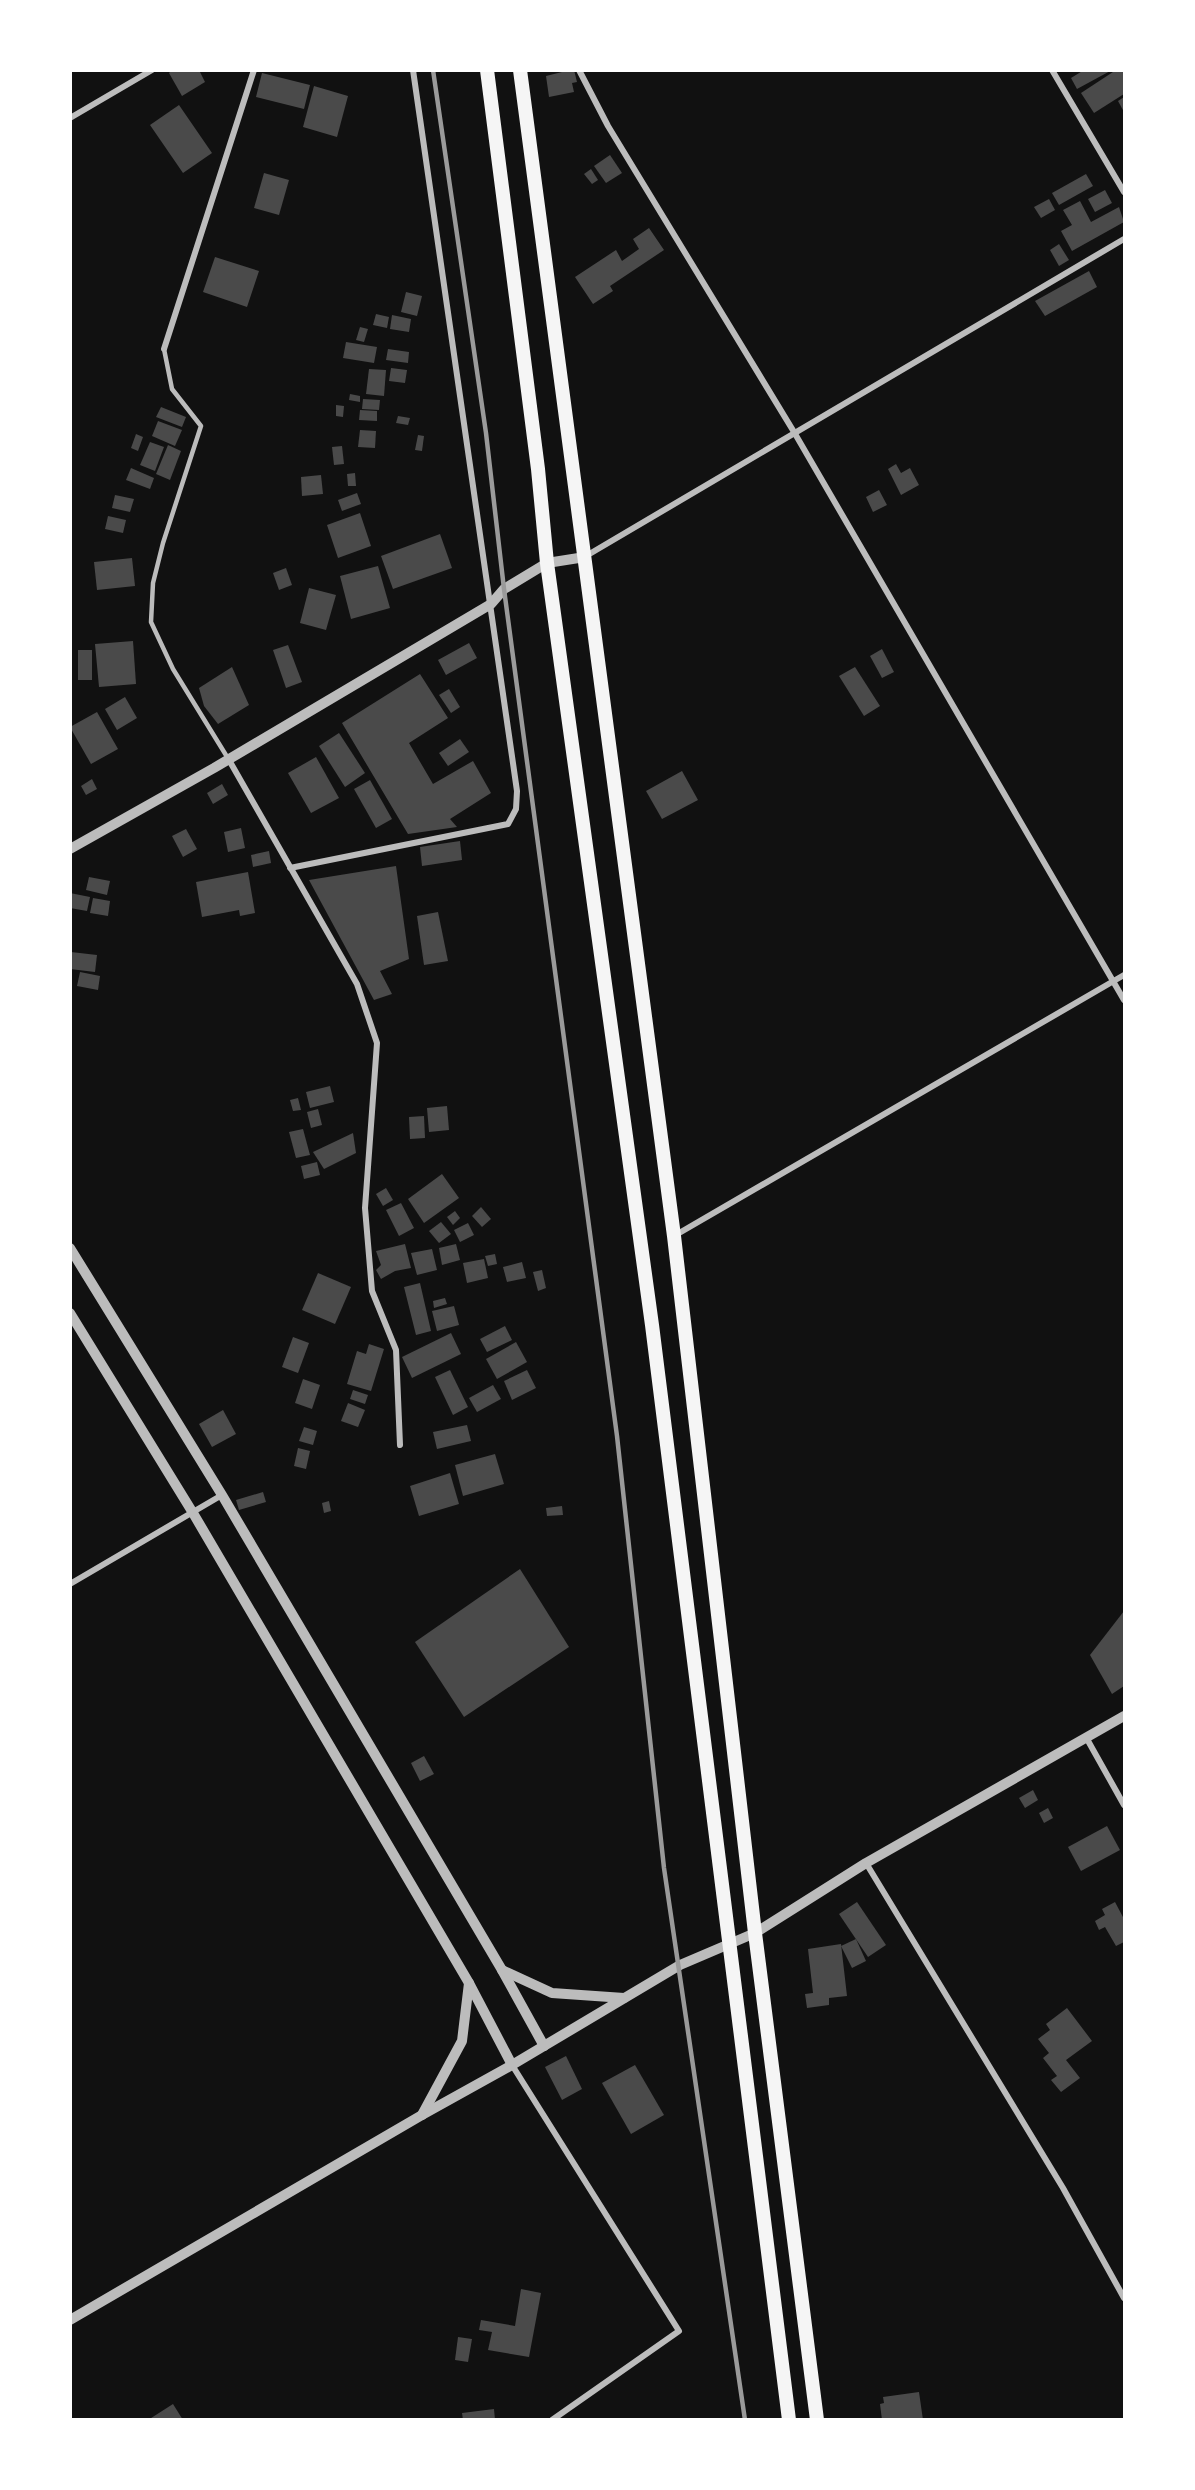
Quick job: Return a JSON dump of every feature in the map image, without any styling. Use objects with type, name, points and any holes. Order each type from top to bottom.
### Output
[{"type":"main road","points":[[487,70],[537,457],[547,562],[652,1325],[789,2420]]},
{"type":"main road","points":[[520,70],[674,1236],[755,1933],[817,2420]]},
{"type":"street","points":[[70,118],[152,70]]},
{"type":"street","points":[[164,349],[254,70]]},
{"type":"street","points":[[290,868],[508,824],[516,809],[517,791],[491,604],[412,70]]},
{"type":"street","points":[[579,70],[608,126],[794,432],[1125,1000]]},
{"type":"street","points":[[1052,70],[1125,192]]},
{"type":"street","points":[[70,849],[229,760],[491,604],[504,589],[547,562],[585,556],[1125,239]]},
{"type":"street","points":[[229,760],[357,984],[377,1042],[365,1208],[372,1291],[396,1350],[400,1445]]},
{"type":"street","points":[[674,1236],[1125,975]]},
{"type":"street","points":[[70,1248],[222,1495],[544,2046]]},
{"type":"street","points":[[70,1313],[193,1513],[469,1983],[512,2065],[679,2331],[552,2420]]},
{"type":"street","points":[[70,1584],[222,1495]]},
{"type":"street","points":[[70,2320],[512,2065],[680,1965],[755,1933],[867,1863],[1125,1716]]},
{"type":"street","points":[[1087,1739],[1125,1805]]},
{"type":"street","points":[[867,1863],[1063,2188],[1125,2298]]},
{"type":"street","points":[[502,1971],[552,1994],[624,1998]]},
{"type":"street","points":[[422,2115],[462,2041],[469,1983]]},
{"type":"lane","points":[[164,349],[172,389],[201,426],[163,543],[153,583],[151,622],[173,669],[229,760]]},
{"type":"building","points":[[172,70],[199,70],[205,82],[182,96],[169,73]]},
{"type":"building","points":[[574,70],[577,82],[572,83],[574,92],[549,97],[546,76]]},
{"type":"building","points":[[1084,70],[1112,70],[1077,89],[1071,78]]},
{"type":"building","points":[[1116,70],[1124,70],[1124,94],[1094,113],[1081,93]]},
{"type":"building","points":[[262,73],[310,85],[304,109],[256,97]]},
{"type":"building","points":[[314,86],[348,96],[337,137],[303,127]]},
{"type":"building","points":[[1124,97],[1124,112],[1118,101]]},
{"type":"building","points":[[179,105],[212,153],[183,173],[150,125]]},
{"type":"building","points":[[610,155],[622,173],[606,183],[594,166]]},
{"type":"building","points":[[591,169],[598,180],[592,184],[584,174]]},
{"type":"building","points":[[264,173],[289,180],[279,215],[254,208]]},
{"type":"building","points":[[1086,174],[1093,186],[1059,205],[1052,193]]},
{"type":"building","points":[[1105,190],[1112,203],[1095,212],[1088,199]]},
{"type":"building","points":[[1049,199],[1055,210],[1041,218],[1034,207]]},
{"type":"building","points":[[1080,201],[1091,222],[1119,207],[1124,222],[1072,251],[1061,231],[1072,225],[1063,210]]},
{"type":"building","points":[[649,228],[664,250],[610,286],[613,291],[593,304],[575,277],[616,250],[622,261],[639,249],[633,239]]},
{"type":"building","points":[[1059,244],[1069,260],[1059,266],[1050,250]]},
{"type":"building","points":[[215,257],[259,271],[247,307],[203,292]]},
{"type":"building","points":[[1089,271],[1097,287],[1045,316],[1035,301]]},
{"type":"building","points":[[406,292],[422,296],[417,316],[401,312]]},
{"type":"building","points":[[376,314],[389,317],[387,328],[373,325]]},
{"type":"building","points":[[392,315],[411,319],[409,332],[390,329]]},
{"type":"building","points":[[360,327],[368,329],[364,342],[356,340]]},
{"type":"building","points":[[346,342],[377,347],[374,363],[343,358]]},
{"type":"building","points":[[388,349],[409,352],[408,363],[386,360]]},
{"type":"building","points":[[391,368],[407,370],[405,383],[389,381]]},
{"type":"building","points":[[369,369],[386,370],[384,396],[366,394]]},
{"type":"building","points":[[350,394],[360,396],[360,402],[349,400]]},
{"type":"building","points":[[363,399],[380,400],[379,410],[362,409]]},
{"type":"building","points":[[336,405],[344,406],[343,417],[336,416]]},
{"type":"building","points":[[161,407],[186,417],[182,427],[156,417]]},
{"type":"building","points":[[360,410],[377,411],[377,421],[359,420]]},
{"type":"building","points":[[398,416],[410,418],[408,425],[396,423]]},
{"type":"building","points":[[158,421],[182,430],[175,446],[152,436]]},
{"type":"building","points":[[360,430],[376,431],[375,448],[358,447]]},
{"type":"building","points":[[136,434],[143,437],[138,451],[131,448]]},
{"type":"building","points":[[418,435],[424,436],[422,451],[415,450]]},
{"type":"building","points":[[150,442],[164,447],[155,471],[140,465]]},
{"type":"building","points":[[168,445],[181,451],[170,480],[156,474]]},
{"type":"building","points":[[342,446],[344,464],[334,465],[332,447]]},
{"type":"building","points":[[896,464],[901,473],[910,468],[919,485],[901,495],[888,469]]},
{"type":"building","points":[[131,468],[154,478],[150,489],[126,480]]},
{"type":"building","points":[[355,473],[356,486],[348,486],[347,474]]},
{"type":"building","points":[[321,475],[323,494],[302,496],[301,477]]},
{"type":"building","points":[[879,490],[887,505],[873,512],[866,497]]},
{"type":"building","points":[[357,493],[361,504],[342,511],[338,500]]},
{"type":"building","points":[[115,495],[134,499],[130,512],[112,508]]},
{"type":"building","points":[[360,513],[371,546],[338,558],[327,525]]},
{"type":"building","points":[[108,516],[126,520],[123,533],[105,529]]},
{"type":"building","points":[[440,534],[452,568],[393,589],[381,556]]},
{"type":"building","points":[[132,558],[135,586],[97,590],[94,562]]},
{"type":"building","points":[[378,566],[390,608],[351,619],[340,576]]},
{"type":"building","points":[[286,568],[292,585],[279,590],[273,573]]},
{"type":"building","points":[[309,588],[336,595],[326,630],[300,623]]},
{"type":"building","points":[[133,641],[136,684],[99,687],[95,644]]},
{"type":"building","points":[[469,643],[477,658],[446,675],[438,660]]},
{"type":"building","points":[[288,645],[302,682],[286,688],[273,650]]},
{"type":"building","points":[[882,649],[894,672],[882,678],[870,656]]},
{"type":"building","points":[[78,650],[92,650],[92,680],[78,680]]},
{"type":"building","points":[[232,667],[249,705],[218,724],[204,706],[199,688]]},
{"type":"building","points":[[855,667],[880,706],[864,716],[839,676]]},
{"type":"building","points":[[420,674],[448,718],[409,743],[433,784],[473,761],[491,793],[450,819],[457,827],[408,834],[342,723]]},
{"type":"building","points":[[449,689],[460,707],[451,713],[439,695]]},
{"type":"building","points":[[125,697],[137,718],[117,730],[105,709]]},
{"type":"building","points":[[97,712],[118,749],[91,764],[70,727]]},
{"type":"building","points":[[339,733],[365,773],[345,787],[319,746]]},
{"type":"building","points":[[460,739],[469,752],[448,766],[439,753]]},
{"type":"building","points":[[316,757],[339,798],[311,813],[288,773]]},
{"type":"building","points":[[682,771],[698,800],[662,819],[646,791]]},
{"type":"building","points":[[92,779],[97,789],[86,795],[81,786]]},
{"type":"building","points":[[370,780],[392,819],[376,828],[354,789]]},
{"type":"building","points":[[222,784],[228,795],[213,804],[207,793]]},
{"type":"building","points":[[241,828],[245,848],[228,852],[224,832]]},
{"type":"building","points":[[186,829],[197,849],[183,857],[172,836]]},
{"type":"building","points":[[460,841],[462,860],[422,866],[420,847]]},
{"type":"building","points":[[269,851],[271,863],[253,867],[251,855]]},
{"type":"building","points":[[396,866],[409,959],[380,971],[392,994],[374,1000],[309,880]]},
{"type":"building","points":[[248,872],[255,913],[240,916],[239,910],[202,917],[196,882]]},
{"type":"building","points":[[89,877],[110,881],[107,895],[86,890]]},
{"type":"building","points":[[70,893],[90,897],[87,911],[70,908]]},
{"type":"building","points":[[93,898],[110,901],[108,916],[90,913]]},
{"type":"building","points":[[438,912],[448,961],[424,965],[417,916]]},
{"type":"building","points":[[71,952],[97,955],[95,972],[70,969]]},
{"type":"building","points":[[80,972],[100,976],[98,990],[77,986]]},
{"type":"building","points":[[330,1086],[334,1102],[310,1108],[306,1092]]},
{"type":"building","points":[[298,1098],[301,1110],[293,1111],[290,1100]]},
{"type":"building","points":[[447,1106],[449,1130],[429,1132],[427,1108]]},
{"type":"building","points":[[318,1109],[322,1125],[311,1128],[307,1112]]},
{"type":"building","points":[[424,1116],[425,1138],[410,1139],[409,1117]]},
{"type":"building","points":[[303,1129],[310,1155],[296,1158],[289,1132]]},
{"type":"building","points":[[353,1133],[356,1153],[324,1169],[313,1152]]},
{"type":"building","points":[[317,1162],[320,1175],[304,1179],[301,1166]]},
{"type":"building","points":[[442,1174],[459,1198],[424,1223],[408,1199]]},
{"type":"building","points":[[386,1188],[393,1200],[383,1206],[376,1194]]},
{"type":"building","points":[[401,1203],[414,1228],[399,1236],[386,1210]]},
{"type":"building","points":[[481,1207],[491,1219],[482,1227],[472,1216]]},
{"type":"building","points":[[455,1211],[460,1218],[453,1225],[447,1217]]},
{"type":"building","points":[[441,1222],[451,1234],[439,1243],[429,1231]]},
{"type":"building","points":[[468,1223],[474,1235],[460,1242],[454,1230]]},
{"type":"building","points":[[405,1244],[411,1268],[395,1271],[381,1279],[376,1270],[381,1265],[376,1251]]},
{"type":"building","points":[[456,1244],[460,1260],[442,1265],[439,1248]]},
{"type":"building","points":[[432,1249],[437,1270],[417,1275],[411,1253]]},
{"type":"building","points":[[495,1254],[497,1264],[488,1266],[485,1256]]},
{"type":"building","points":[[484,1259],[488,1278],[467,1283],[463,1263]]},
{"type":"building","points":[[522,1262],[526,1278],[507,1282],[503,1267]]},
{"type":"building","points":[[542,1270],[546,1288],[538,1291],[533,1272]]},
{"type":"building","points":[[318,1273],[351,1287],[335,1324],[302,1310]]},
{"type":"building","points":[[420,1283],[431,1331],[416,1335],[404,1287]]},
{"type":"building","points":[[445,1298],[447,1304],[434,1308],[433,1301]]},
{"type":"building","points":[[454,1306],[459,1325],[437,1331],[432,1311]]},
{"type":"building","points":[[505,1326],[512,1340],[487,1352],[480,1339]]},
{"type":"building","points":[[451,1333],[461,1354],[412,1378],[402,1357]]},
{"type":"building","points":[[293,1337],[309,1343],[298,1373],[282,1367]]},
{"type":"building","points":[[516,1342],[527,1362],[497,1379],[486,1359]]},
{"type":"building","points":[[369,1344],[384,1349],[371,1391],[347,1384],[357,1351],[366,1354]]},
{"type":"building","points":[[450,1370],[468,1407],[453,1415],[435,1377]]},
{"type":"building","points":[[527,1370],[536,1388],[512,1400],[504,1381]]},
{"type":"building","points":[[303,1379],[320,1385],[312,1409],[295,1403]]},
{"type":"building","points":[[493,1385],[501,1399],[477,1412],[469,1398]]},
{"type":"building","points":[[353,1390],[368,1395],[365,1404],[350,1399]]},
{"type":"building","points":[[348,1403],[365,1410],[358,1427],[341,1421]]},
{"type":"building","points":[[223,1410],[236,1434],[212,1447],[199,1424]]},
{"type":"building","points":[[467,1425],[471,1441],[437,1449],[433,1432]]},
{"type":"building","points":[[304,1427],[317,1431],[313,1445],[299,1441]]},
{"type":"building","points":[[298,1448],[310,1451],[306,1469],[294,1466]]},
{"type":"building","points":[[495,1454],[504,1484],[463,1496],[455,1465]]},
{"type":"building","points":[[450,1473],[459,1504],[419,1516],[410,1486]]},
{"type":"building","points":[[263,1492],[266,1502],[239,1510],[236,1500]]},
{"type":"building","points":[[329,1501],[331,1511],[324,1513],[322,1503]]},
{"type":"building","points":[[562,1506],[563,1515],[547,1516],[546,1508]]},
{"type":"building","points":[[520,1569],[569,1647],[464,1717],[415,1642]]},
{"type":"building","points":[[1124,1611],[1124,1686],[1112,1694],[1090,1655]]},
{"type":"building","points":[[424,1756],[434,1774],[420,1781],[411,1763]]},
{"type":"building","points":[[1033,1790],[1038,1800],[1025,1808],[1019,1798]]},
{"type":"building","points":[[1048,1808],[1053,1818],[1044,1823],[1039,1813]]},
{"type":"building","points":[[1107,1826],[1120,1850],[1081,1871],[1068,1847]]},
{"type":"building","points":[[857,1902],[886,1945],[868,1957],[839,1914]]},
{"type":"building","points":[[1115,1902],[1124,1919],[1124,1942],[1116,1946],[1105,1927],[1099,1930],[1095,1921],[1105,1915],[1102,1909]]},
{"type":"building","points":[[856,1939],[866,1961],[852,1968],[841,1946]]},
{"type":"building","points":[[841,1944],[847,1996],[829,1998],[829,2005],[807,2008],[805,1994],[813,1993],[808,1949]]},
{"type":"building","points":[[1067,2008],[1092,2041],[1066,2060],[1080,2078],[1061,2092],[1051,2080],[1057,2076],[1043,2058],[1049,2053],[1038,2039],[1050,2030],[1046,2024]]},
{"type":"building","points":[[566,2056],[582,2089],[562,2100],[545,2067]]},
{"type":"building","points":[[635,2065],[664,2115],[631,2134],[602,2083]]},
{"type":"building","points":[[521,2289],[541,2293],[529,2357],[488,2350],[492,2332],[479,2330],[481,2320],[515,2326]]},
{"type":"building","points":[[458,2337],[472,2339],[468,2362],[455,2360]]},
{"type":"building","points":[[919,2392],[923,2420],[882,2420],[880,2404],[884,2403],[883,2397]]},
{"type":"building","points":[[173,2404],[183,2420],[148,2420]]},
{"type":"building","points":[[494,2409],[495,2420],[463,2420],[462,2413]]},
{"type":"railway","points":[[433,70],[486,433],[504,589],[617,1436],[664,1868],[745,2420]]}]
